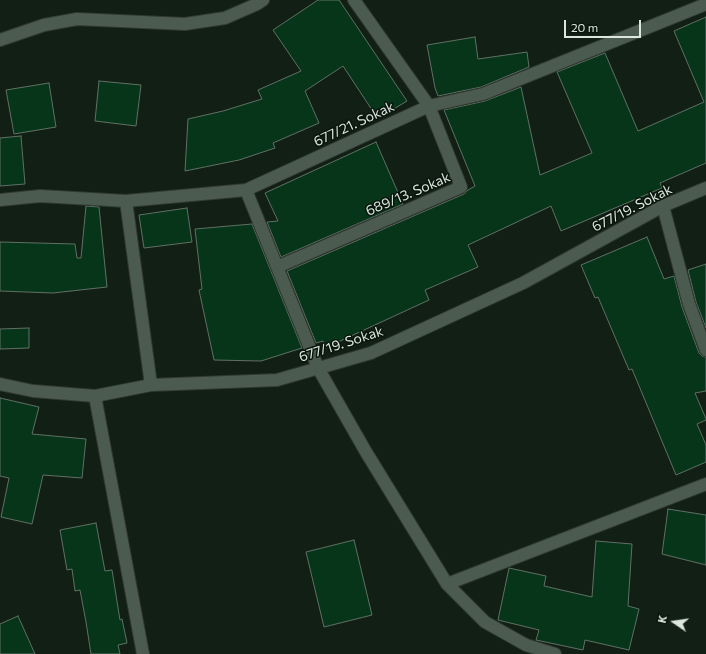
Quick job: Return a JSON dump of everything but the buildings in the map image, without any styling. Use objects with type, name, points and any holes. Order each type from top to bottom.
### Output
[{"type":"street","points":[[0,40],[44,25],[77,20],[185,24],[225,18],[263,0]]},
{"type":"street","name":"689/13. Sokak","points":[[277,267],[461,187],[429,106],[354,0]]},
{"type":"street","name":"677/21. Sokak","points":[[0,200],[40,196],[126,201],[246,190],[429,106],[483,94],[706,4]]},
{"type":"street","name":"677/19. Sokak","points":[[0,384],[33,391],[95,396],[151,385],[277,380],[371,353],[523,283],[663,206],[706,188]]},
{"type":"street","points":[[246,190],[318,368],[370,459],[447,584],[485,622],[526,645],[555,654]]},
{"type":"street","points":[[126,201],[151,385]]},
{"type":"street","points":[[663,206],[689,304],[706,350]]},
{"type":"street","points":[[95,396],[143,654]]},
{"type":"street","points":[[447,584],[706,484]]}]
